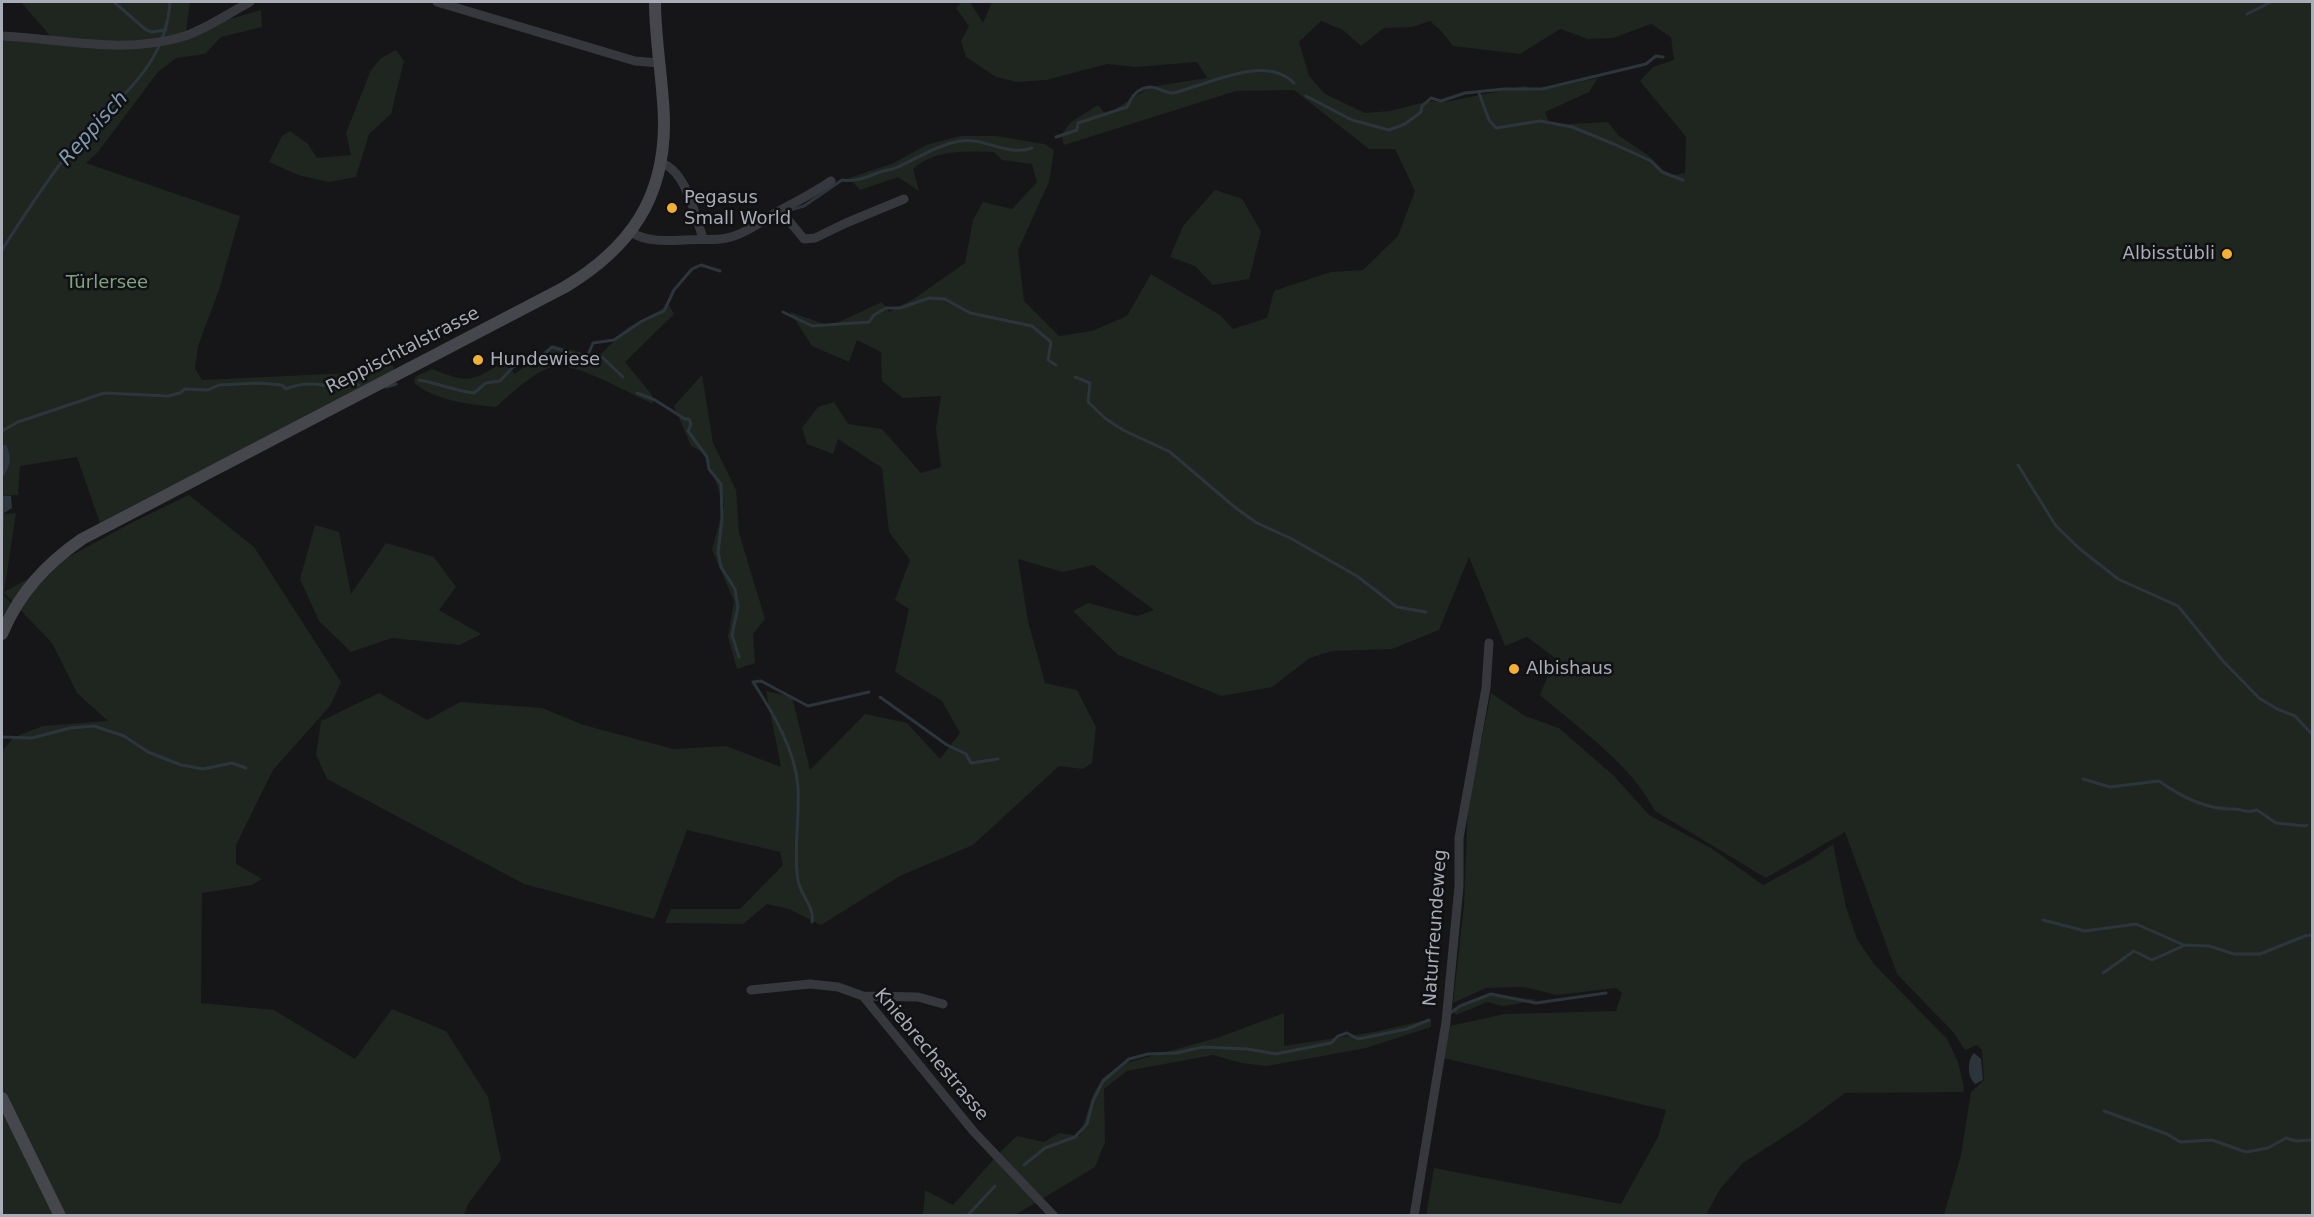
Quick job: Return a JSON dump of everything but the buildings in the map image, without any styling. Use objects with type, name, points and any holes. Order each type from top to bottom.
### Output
[{"type":"main road","name":"Reppischtalstrasse","points":[[2,634],[16,604],[30,584],[54,560],[81,539],[565,287],[604,260],[631,232],[649,200],[661,163],[664,118],[655,2]]},
{"type":"main road","points":[[2,1098],[60,1215]]},
{"type":"street","points":[[2,36],[127,47],[162,42],[187,35],[250,2]]},
{"type":"street","points":[[437,2],[635,61],[659,63]]},
{"type":"street","points":[[661,163],[679,175],[704,238]]},
{"type":"street","points":[[631,232],[641,238],[672,241],[722,239],[739,233],[811,195],[831,181]]},
{"type":"street","points":[[780,210],[804,239],[815,238],[904,199]]},
{"type":"street","name":"Naturfreundeweg","points":[[1414,1215],[1446,1022],[1459,886],[1459,838],[1486,688],[1488,643]]},
{"type":"street","name":"Kniebrechestrasse","points":[[751,990],[810,984],[838,987],[863,996],[974,1132],[1054,1215]]},
{"type":"street","points":[[863,996],[918,997],[944,1004]]},
{"type":"green space","name":"Türlersee","points":[[21,2],[190,2],[186,32],[261,10],[262,27],[221,37],[205,54],[176,58],[158,72],[98,152],[86,163],[240,216],[219,290],[198,346],[195,369],[202,380],[371,372],[381,370],[392,363],[394,370],[100,523],[77,457],[20,466],[18,495],[2,496],[2,40],[58,45]]},
{"type":"green space","points":[[962,2],[970,2],[983,23],[992,2],[2312,2],[2312,1215],[1944,1215],[1961,1155],[1971,1092],[1984,1080],[1982,1050],[1977,1045],[1965,1050],[1953,1032],[1897,974],[1845,832],[1766,878],[1655,811],[1645,794],[1618,763],[1540,695],[1555,658],[1527,637],[1505,646],[1469,557],[1439,630],[1392,649],[1332,651],[1310,658],[1272,687],[1222,696],[1118,655],[1073,611],[1088,603],[1137,616],[1154,610],[1093,565],[1063,572],[1018,559],[1028,621],[1045,683],[1077,690],[1096,727],[1092,763],[1083,769],[1059,766],[973,845],[900,876],[821,925],[789,909],[767,904],[743,924],[665,923],[671,909],[740,909],[783,865],[780,852],[687,830],[654,919],[524,884],[327,779],[316,755],[321,721],[379,693],[427,720],[460,702],[542,708],[584,725],[673,749],[726,746],[781,767],[766,691],[792,697],[810,770],[865,714],[907,723],[940,759],[960,733],[942,701],[895,672],[909,609],[895,600],[910,560],[889,532],[882,468],[838,439],[833,454],[807,444],[802,428],[818,407],[834,402],[848,424],[882,429],[921,473],[941,467],[936,428],[941,396],[903,398],[882,381],[881,352],[857,340],[849,362],[812,346],[790,312],[830,326],[882,302],[889,312],[915,298],[965,263],[973,220],[983,202],[1012,209],[1037,182],[1032,164],[1002,160],[994,152],[952,153],[922,162],[913,169],[919,191],[898,177],[860,190],[849,178],[894,163],[926,145],[960,136],[996,136],[1044,144],[1054,150],[1049,182],[1018,250],[1024,301],[1059,336],[1092,331],[1127,316],[1151,274],[1220,315],[1233,329],[1267,318],[1274,291],[1331,272],[1363,270],[1398,236],[1415,191],[1395,149],[1369,149],[1294,90],[1236,91],[1064,145],[1061,135],[1071,122],[1098,105],[1106,115],[1150,87],[1207,78],[1197,62],[1136,67],[1107,64],[1046,80],[1017,82],[996,77],[966,57],[961,41],[969,26],[956,8]],"holes":[[[1321,21],[1343,30],[1361,46],[1384,28],[1412,27],[1430,21],[1453,46],[1520,54],[1560,29],[1588,39],[1613,38],[1651,24],[1671,37],[1674,60],[1653,67],[1640,81],[1686,137],[1685,173],[1669,176],[1649,156],[1618,135],[1608,122],[1550,125],[1545,112],[1589,92],[1598,78],[1536,91],[1525,86],[1445,102],[1429,101],[1390,111],[1365,113],[1325,94],[1309,76],[1299,42]]]},
{"type":"green space","points":[[396,50],[404,61],[391,114],[369,134],[356,177],[329,182],[298,175],[269,162],[282,136],[290,131],[308,144],[317,158],[351,155],[346,133],[371,70],[381,58]]},
{"type":"green space","points":[[1215,190],[1242,199],[1261,231],[1249,279],[1213,285],[1195,266],[1170,257],[1183,226]]},
{"type":"green space","points":[[669,305],[674,314],[625,362],[652,395],[653,404],[592,375],[558,366],[534,376],[496,407],[442,398],[414,383],[415,377],[432,369],[454,377],[469,379],[503,362],[515,374],[553,345],[598,357],[627,328]]},
{"type":"green space","points":[[702,375],[713,443],[736,490],[739,533],[765,619],[753,634],[755,663],[737,669],[728,637],[734,601],[712,550],[724,505],[706,454],[691,446],[674,406]]},
{"type":"green space","points":[[189,495],[254,547],[341,682],[330,706],[273,770],[236,845],[236,864],[262,879],[252,885],[202,893],[201,1003],[274,1010],[355,1059],[392,1009],[446,1031],[488,1097],[501,1160],[468,1204],[464,1215],[2,1215],[2,751],[14,737],[43,726],[108,721],[77,693],[52,643],[4,593],[3,595],[12,604],[2,626],[2,514],[16,513],[4,592],[133,522]]},
{"type":"green space","points":[[315,525],[339,532],[351,594],[386,543],[434,557],[456,587],[439,610],[481,634],[460,645],[392,638],[351,652],[319,621],[300,579]]},
{"type":"green space","points":[[1491,693],[1525,716],[1559,728],[1614,776],[1649,815],[1711,848],[1763,885],[1812,859],[1833,844],[1846,907],[1857,939],[1874,964],[1947,1039],[1958,1062],[1964,1087],[1963,1092],[1845,1093],[1802,1125],[1743,1163],[1720,1189],[1706,1215],[1426,1216],[1434,1168],[1621,1204],[1658,1137],[1666,1110],[1443,1058],[1450,1026],[1505,1014],[1616,1011],[1622,993],[1616,988],[1557,995],[1524,987],[1486,988],[1453,1003],[1464,905],[1468,806]]},
{"type":"green space","points":[[1493,995],[1539,1000],[1503,1006],[1487,1002],[1456,1015],[1452,1009],[1468,1001]]},
{"type":"green space","points":[[1284,1013],[1284,1046],[1374,1032],[1431,1019],[1431,1027],[1366,1048],[1267,1066],[1241,1063],[1213,1055],[1127,1071],[1104,1089],[1105,1142],[1095,1167],[1015,1215],[923,1216],[925,1190],[953,1205],[1017,1136],[1044,1142],[1059,1133],[1080,1136],[1093,1094],[1103,1078],[1122,1064],[1217,1038]]},
{"type":"shaded area","points":[[2,445],[6,445],[10,459],[2,479]]},
{"type":"shaded area","points":[[2,496],[11,496],[12,508],[4,513],[2,566]]},
{"type":"shaded area","points":[[1974,1053],[1981,1059],[1983,1080],[1975,1084],[1970,1077],[1969,1068]]},
{"type":"waterway","points":[[114,2],[145,29],[151,32],[166,30]]},
{"type":"waterway","name":"Reppisch","points":[[2,250],[70,151],[134,84],[147,67],[166,27],[170,2]]},
{"type":"waterway","points":[[2247,14],[2271,2]]},
{"type":"waterway","points":[[1306,96],[1352,120],[1389,130],[1405,124],[1421,112],[1422,106],[1431,98],[1441,101],[1465,93],[1504,89],[1542,89],[1646,64],[1656,56],[1663,57]]},
{"type":"waterway","points":[[1056,137],[1077,130],[1078,123],[1127,107],[1135,94],[1147,87],[1173,93],[1233,75],[1260,71],[1284,76],[1294,83]]},
{"type":"waterway","points":[[1479,93],[1489,120],[1496,128],[1540,121],[1572,127],[1651,161],[1662,172],[1683,180]]},
{"type":"waterway","points":[[790,210],[804,206],[842,180],[860,179],[895,168],[936,148],[952,143],[978,142],[1014,150],[1032,148]]},
{"type":"waterway","points":[[419,380],[474,393],[486,383],[500,381],[513,367],[544,354],[552,347],[577,355],[588,355],[593,343],[614,340],[642,321],[664,311],[674,290],[692,269],[701,265],[720,271]]},
{"type":"waterway","points":[[783,312],[812,326],[869,322],[874,315],[886,308],[900,308],[929,298],[945,299],[970,313],[1032,326],[1051,342],[1048,360],[1056,365]]},
{"type":"waterway","points":[[588,355],[603,358],[623,377]]},
{"type":"waterway","points":[[1075,377],[1090,383],[1088,402],[1106,419],[1123,430],[1170,452],[1257,523],[1290,538],[1357,576],[1397,607],[1426,612]]},
{"type":"waterway","points":[[2,431],[18,422],[104,393],[168,396],[185,389],[208,390],[219,385],[259,383],[282,385],[286,389],[307,384],[329,386],[334,382],[359,385]]},
{"type":"waterway","points":[[386,387],[396,384]]},
{"type":"waterway","points":[[637,393],[689,419],[691,424],[688,431],[707,457],[709,469],[721,484],[722,520],[718,552],[721,567],[735,589],[738,607],[732,635],[739,657]]},
{"type":"waterway","points":[[2018,465],[2056,526],[2080,549],[2118,579],[2178,606],[2223,661],[2259,698],[2295,716],[2312,734]]},
{"type":"waterway","points":[[753,682],[761,681],[808,706],[869,692]]},
{"type":"waterway","points":[[753,682],[782,732],[793,759],[798,787],[797,869],[799,885],[811,911],[812,922]]},
{"type":"waterway","points":[[880,697],[947,745],[966,754],[971,763],[998,759]]},
{"type":"waterway","points":[[2,737],[32,738],[70,728],[94,726],[124,736],[148,752],[181,765],[203,769],[232,763],[246,768]]},
{"type":"waterway","points":[[2083,779],[2110,787],[2159,781],[2185,797],[2204,805],[2224,809],[2257,810],[2276,823],[2307,825]]},
{"type":"waterway","points":[[2043,920],[2085,931],[2136,924],[2184,945],[2209,946],[2234,954],[2260,954],[2312,935]]},
{"type":"waterway","points":[[2103,973],[2134,951],[2152,960],[2183,946]]},
{"type":"waterway","points":[[1452,1012],[1460,1006],[1491,994],[1536,1003],[1606,993]]},
{"type":"waterway","points":[[1024,1165],[1045,1148],[1075,1137],[1087,1124],[1093,1101],[1103,1081],[1129,1059],[1148,1054],[1176,1053],[1203,1047],[1248,1049],[1276,1054],[1331,1043],[1338,1036],[1347,1033],[1358,1039],[1407,1029],[1429,1020]]},
{"type":"waterway","points":[[2104,1111],[2167,1134],[2180,1142],[2212,1140],[2246,1152],[2268,1148],[2286,1138],[2296,1141],[2312,1140]]},
{"type":"waterway","points":[[967,1216],[995,1186]]},
{"type":"place","name":"Pegasus Small World","points":[[672,208]]},
{"type":"place","name":"Albisstübli","points":[[2227,254]]},
{"type":"place","name":"Hundewiese","points":[[478,360]]},
{"type":"place","name":"Albishaus","points":[[1514,669]]}]
